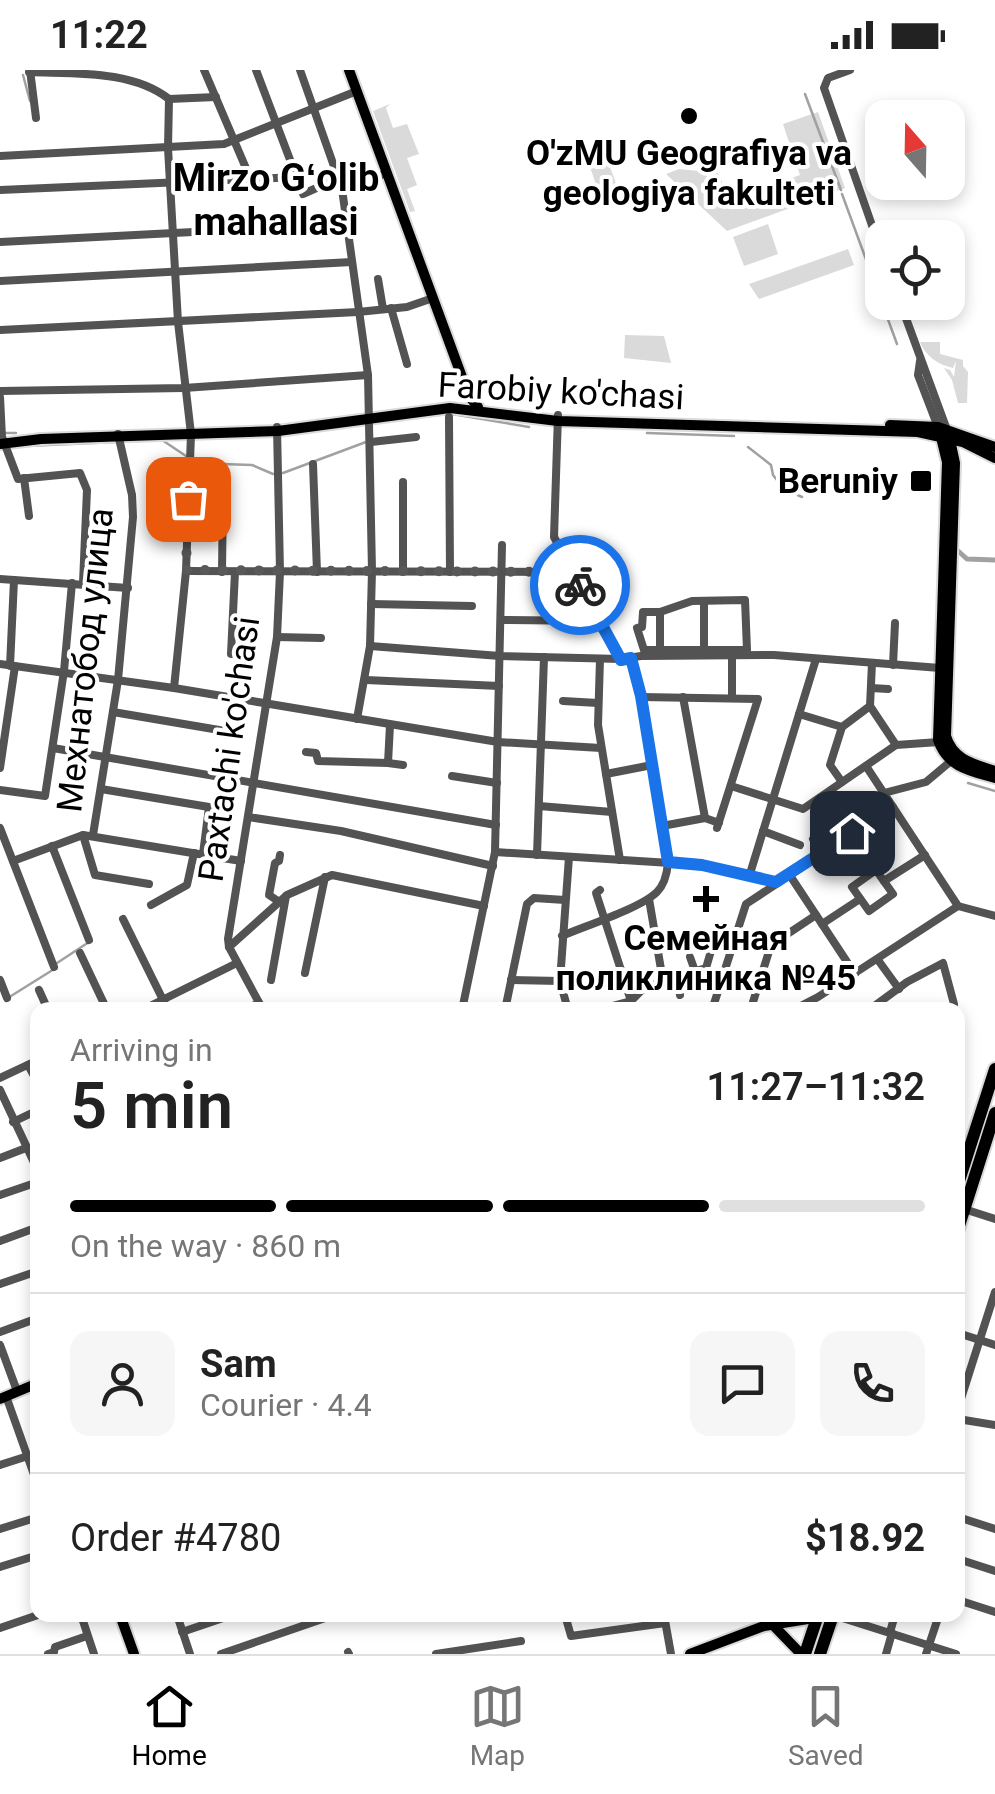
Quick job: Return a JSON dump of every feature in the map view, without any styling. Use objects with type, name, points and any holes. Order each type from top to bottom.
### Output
[{"type":"highway","points":[[965,1162],[995,1070]]},
{"type":"highway","points":[[965,1206],[995,1113]]},
{"type":"highway","points":[[803,1654],[815,1622]]},
{"type":"highway","points":[[820,1654],[831,1622]]},
{"type":"main road","points":[[347,70],[469,405]]},
{"type":"main road","name":"Farobiy ko'chasi","points":[[3,442],[278,429],[445,404],[558,418],[944,433],[995,458]]},
{"type":"main road","name":"Farobiy ko'chasi","points":[[558,418],[919,425],[995,447]]},
{"type":"main road","points":[[905,432],[928,439],[951,460]]},
{"type":"main road","points":[[944,433],[951,460],[946,732],[949,746],[964,760],[995,770]]},
{"type":"main road","points":[[975,447],[963,450],[951,460],[936,722],[939,742],[950,760],[995,778]]},
{"type":"main road","points":[[940,668],[948,658]]},
{"type":"main road","points":[[940,668],[947,682]]},
{"type":"main road","points":[[6,1397],[30,1388]]},
{"type":"main road","points":[[125,1622],[136,1654]]},
{"type":"main road","points":[[690,1654],[785,1622]]},
{"type":"main road","points":[[772,1624],[803,1654]]},
{"type":"street","points":[[204,70],[251,180]]},
{"type":"street","points":[[256,70],[303,194],[339,178]]},
{"type":"street","points":[[300,70],[342,189],[368,375],[370,646],[357,719]]},
{"type":"street","points":[[850,70],[828,78],[824,88],[870,220]]},
{"type":"street","points":[[36,118],[29,71],[126,73],[170,99],[216,97]]},
{"type":"street","points":[[0,156],[224,144],[355,92]]},
{"type":"street","points":[[170,99],[168,148],[178,322],[191,432],[186,570],[174,688]]},
{"type":"street","points":[[342,189],[385,173]]},
{"type":"street","points":[[0,190],[298,177]]},
{"type":"street","points":[[0,242],[345,224]]},
{"type":"street","points":[[0,281],[352,262]]},
{"type":"street","points":[[378,279],[407,364]]},
{"type":"street","points":[[0,330],[358,312],[431,299]]},
{"type":"street","points":[[906,320],[944,433]]},
{"type":"street","points":[[920,359],[918,375],[944,433]]},
{"type":"street","points":[[83,583],[87,490],[80,472],[18,479],[3,442],[0,394],[184,388],[368,375]]},
{"type":"street","points":[[919,425],[927,416],[928,402]]},
{"type":"street","points":[[449,417],[450,572]]},
{"type":"street","points":[[558,418],[553,534],[621,660]]},
{"type":"street","name":"Paxtachi ko'chasi","points":[[229,948],[276,638],[280,572],[278,429]]},
{"type":"street","name":"Мехнатобод улица","points":[[88,835],[101,789],[114,712],[128,588],[132,495],[118,434]]},
{"type":"street","points":[[370,442],[416,437]]},
{"type":"street","points":[[313,464],[318,572]]},
{"type":"street","points":[[24,478],[30,516]]},
{"type":"street","points":[[403,482],[403,572]]},
{"type":"street","points":[[222,490],[222,572]]},
{"type":"street","points":[[464,1002],[495,852],[502,545]]},
{"type":"street","points":[[186,570],[572,572]]},
{"type":"street","points":[[231,654],[234,572]]},
{"type":"street","points":[[0,579],[128,588]]},
{"type":"street","points":[[0,768],[13,666],[14,580]]},
{"type":"street","points":[[0,790],[45,796],[64,671],[72,583]]},
{"type":"street","points":[[749,651],[745,600],[692,601],[660,612],[643,612],[642,627],[637,628],[644,650],[749,651],[940,668]]},
{"type":"street","points":[[704,601],[704,650]]},
{"type":"street","points":[[371,604],[472,606]]},
{"type":"street","points":[[660,612],[660,650]]},
{"type":"street","points":[[500,620],[600,621]]},
{"type":"street","points":[[893,665],[895,623]]},
{"type":"street","points":[[276,638],[320,638]]},
{"type":"street","points":[[370,646],[621,660],[749,651]]},
{"type":"street","points":[[732,655],[732,696]]},
{"type":"street","points":[[537,854],[544,658]]},
{"type":"street","points":[[562,936],[648,898],[664,881],[668,862],[641,696],[631,658]]},
{"type":"street","points":[[600,659],[601,748],[620,860]]},
{"type":"street","points":[[749,877],[816,659]]},
{"type":"street","points":[[872,663],[870,706],[896,745]]},
{"type":"street","points":[[0,664],[174,688],[498,742],[601,748]]},
{"type":"street","points":[[366,680],[499,686]]},
{"type":"street","points":[[871,688],[888,689]]},
{"type":"street","points":[[641,696],[756,696],[759,700],[718,826],[705,818],[662,826]]},
{"type":"street","points":[[683,696],[705,818]]},
{"type":"street","points":[[563,701],[598,703]]},
{"type":"street","points":[[842,782],[830,766],[842,726],[870,706]]},
{"type":"street","points":[[114,712],[225,731]]},
{"type":"street","points":[[799,714],[842,726]]},
{"type":"street","points":[[388,762],[390,725]]},
{"type":"street","points":[[731,786],[803,809],[896,745],[939,742]]},
{"type":"street","points":[[53,748],[496,824]]},
{"type":"street","points":[[306,752],[316,753],[318,761],[403,765]]},
{"type":"street","points":[[813,839],[884,792],[926,782],[950,760]]},
{"type":"street","points":[[606,774],[652,765]]},
{"type":"street","points":[[866,766],[958,906],[995,916]]},
{"type":"street","points":[[452,776],[496,782]]},
{"type":"street","points":[[101,789],[210,807],[199,853],[186,885],[151,905]]},
{"type":"street","points":[[539,806],[612,812]]},
{"type":"street","points":[[715,1002],[746,904],[893,807]]},
{"type":"street","points":[[248,817],[342,832],[492,866]]},
{"type":"street","points":[[0,828],[54,967]]},
{"type":"street","points":[[896,839],[908,831]]},
{"type":"street","points":[[763,832],[800,845]]},
{"type":"street","points":[[88,835],[95,875],[149,884]]},
{"type":"street","points":[[13,861],[88,835],[241,861]]},
{"type":"street","points":[[52,846],[89,940]]},
{"type":"street","points":[[495,852],[702,865],[776,882]]},
{"type":"street","points":[[278,901],[270,895],[275,862],[280,855]]},
{"type":"street","points":[[566,1002],[560,981],[569,856]]},
{"type":"street","points":[[884,882],[924,856]]},
{"type":"street","points":[[841,880],[852,887],[869,911],[892,896],[875,870],[852,887]]},
{"type":"street","points":[[259,1002],[229,948],[286,895],[325,877],[340,874],[484,906]]},
{"type":"street","points":[[788,874],[856,974]]},
{"type":"street","points":[[305,973],[325,877]]},
{"type":"street","points":[[600,890],[596,893],[630,1000]]},
{"type":"street","points":[[271,980],[286,895]]},
{"type":"street","points":[[507,1002],[528,904],[534,898],[566,900]]},
{"type":"street","points":[[648,898],[663,981]]},
{"type":"street","points":[[822,924],[860,899]]},
{"type":"street","points":[[808,1002],[958,906]]},
{"type":"street","points":[[754,1002],[771,945],[816,915]]},
{"type":"street","points":[[123,919],[163,1000]]},
{"type":"street","points":[[736,935],[771,945]]},
{"type":"street","points":[[623,1002],[663,981],[706,968],[713,944]]},
{"type":"street","points":[[80,954],[103,1002]]},
{"type":"street","points":[[690,957],[695,971]]},
{"type":"street","points":[[878,960],[899,988]]},
{"type":"street","points":[[159,1002],[237,962]]},
{"type":"street","points":[[880,1002],[942,963],[953,1002]]},
{"type":"street","points":[[677,977],[680,995]]},
{"type":"street","points":[[0,980],[7,998]]},
{"type":"street","points":[[511,980],[560,981]]},
{"type":"street","points":[[38,990],[44,1002]]},
{"type":"street","points":[[818,997],[819,1002]]},
{"type":"street","points":[[0,1078],[30,1063]]},
{"type":"street","points":[[0,1090],[30,1153]]},
{"type":"street","points":[[0,1119],[30,1112]]},
{"type":"street","points":[[0,1158],[26,1148]]},
{"type":"street","points":[[0,1196],[30,1185]]},
{"type":"street","points":[[965,1209],[995,1219]]},
{"type":"street","points":[[0,1240],[30,1230]]},
{"type":"street","points":[[0,1284],[30,1274]]},
{"type":"street","points":[[965,1387],[995,1292]]},
{"type":"street","points":[[0,1332],[30,1322]]},
{"type":"street","points":[[965,1336],[995,1345]]},
{"type":"street","points":[[0,1345],[6,1397],[30,1462]]},
{"type":"street","points":[[965,1420],[995,1426]]},
{"type":"street","points":[[0,1466],[28,1456]]},
{"type":"street","points":[[965,1518],[995,1529]]},
{"type":"street","points":[[0,1530],[30,1520]]},
{"type":"street","points":[[0,1567],[30,1557]]},
{"type":"street","points":[[965,1561],[993,1570],[995,1557]]},
{"type":"street","points":[[965,1602],[995,1612]]},
{"type":"street","points":[[0,1628],[30,1617]]},
{"type":"street","points":[[83,1622],[94,1654]]},
{"type":"street","points":[[178,1622],[190,1654]]},
{"type":"street","points":[[182,1632],[204,1622]]},
{"type":"street","points":[[221,1654],[314,1622]]},
{"type":"street","points":[[568,1622],[571,1636],[648,1622]]},
{"type":"street","points":[[665,1622],[671,1654]]},
{"type":"street","points":[[856,1622],[928,1649],[956,1654]]},
{"type":"street","points":[[886,1654],[893,1622]]},
{"type":"street","points":[[928,1649],[937,1622]]},
{"type":"street","points":[[48,1654],[55,1647],[87,1636]]},
{"type":"street","points":[[436,1654],[521,1641]]},
{"type":"shaded area","points":[[390,104],[386,108],[393,128],[407,124],[419,154],[407,158],[417,185],[407,189],[415,211],[410,212],[373,111]]},
{"type":"shaded area","points":[[818,112],[845,188],[727,231],[666,174],[679,169],[718,173],[724,186],[740,197],[800,175],[783,124]]},
{"type":"shaded area","points":[[605,153],[619,192],[601,198],[587,159]]},
{"type":"shaded area","points":[[768,224],[778,254],[744,266],[733,237]]},
{"type":"shaded area","points":[[848,249],[854,265],[759,299],[749,284]]},
{"type":"shaded area","points":[[625,335],[664,336],[671,363],[624,358]]},
{"type":"shaded area","points":[[920,342],[940,342],[940,354],[963,360],[968,372],[967,403],[958,403],[944,368],[954,377],[956,361],[953,368],[938,362]]},
{"type":"waterway","points":[[23,75],[30,101]]},
{"type":"waterway","points":[[805,94],[841,190]]},
{"type":"waterway","points":[[842,194],[897,344]]},
{"type":"waterway","points":[[429,416],[446,414]]},
{"type":"waterway","points":[[452,414],[529,427]]},
{"type":"waterway","points":[[2,433],[16,433]]},
{"type":"waterway","points":[[647,433],[734,436]]},
{"type":"waterway","points":[[26,446],[162,440],[186,456]]},
{"type":"waterway","points":[[283,473],[366,442]]},
{"type":"waterway","points":[[748,447],[771,465],[773,475],[784,489],[802,497]]},
{"type":"waterway","points":[[193,463],[252,465],[273,474]]},
{"type":"waterway","points":[[957,550],[967,559],[995,560]]},
{"type":"waterway","points":[[968,783],[995,791]]},
{"type":"waterway","points":[[54,965],[89,942]]},
{"type":"waterway","points":[[11,996],[51,971]]},
{"type":"way so far","points":[[188,499],[186,570],[572,572],[580,585]]},
{"type":"place","name":"O'zMU Geografiya va geologiya fakulteti","points":[[689,116]]},
{"type":"place","name":"Beruniy","points":[[921,481]]},
{"type":"place","name":"Семейная поликлиника №45","points":[[706,899]]},
{"type":"district","name":"Mirzo Gʻolib mahallasi","points":[[276,200]]},
{"type":"route","points":[[580,585],[621,660],[631,658],[641,696],[668,862],[702,865],[776,882],[852,833]]}]
